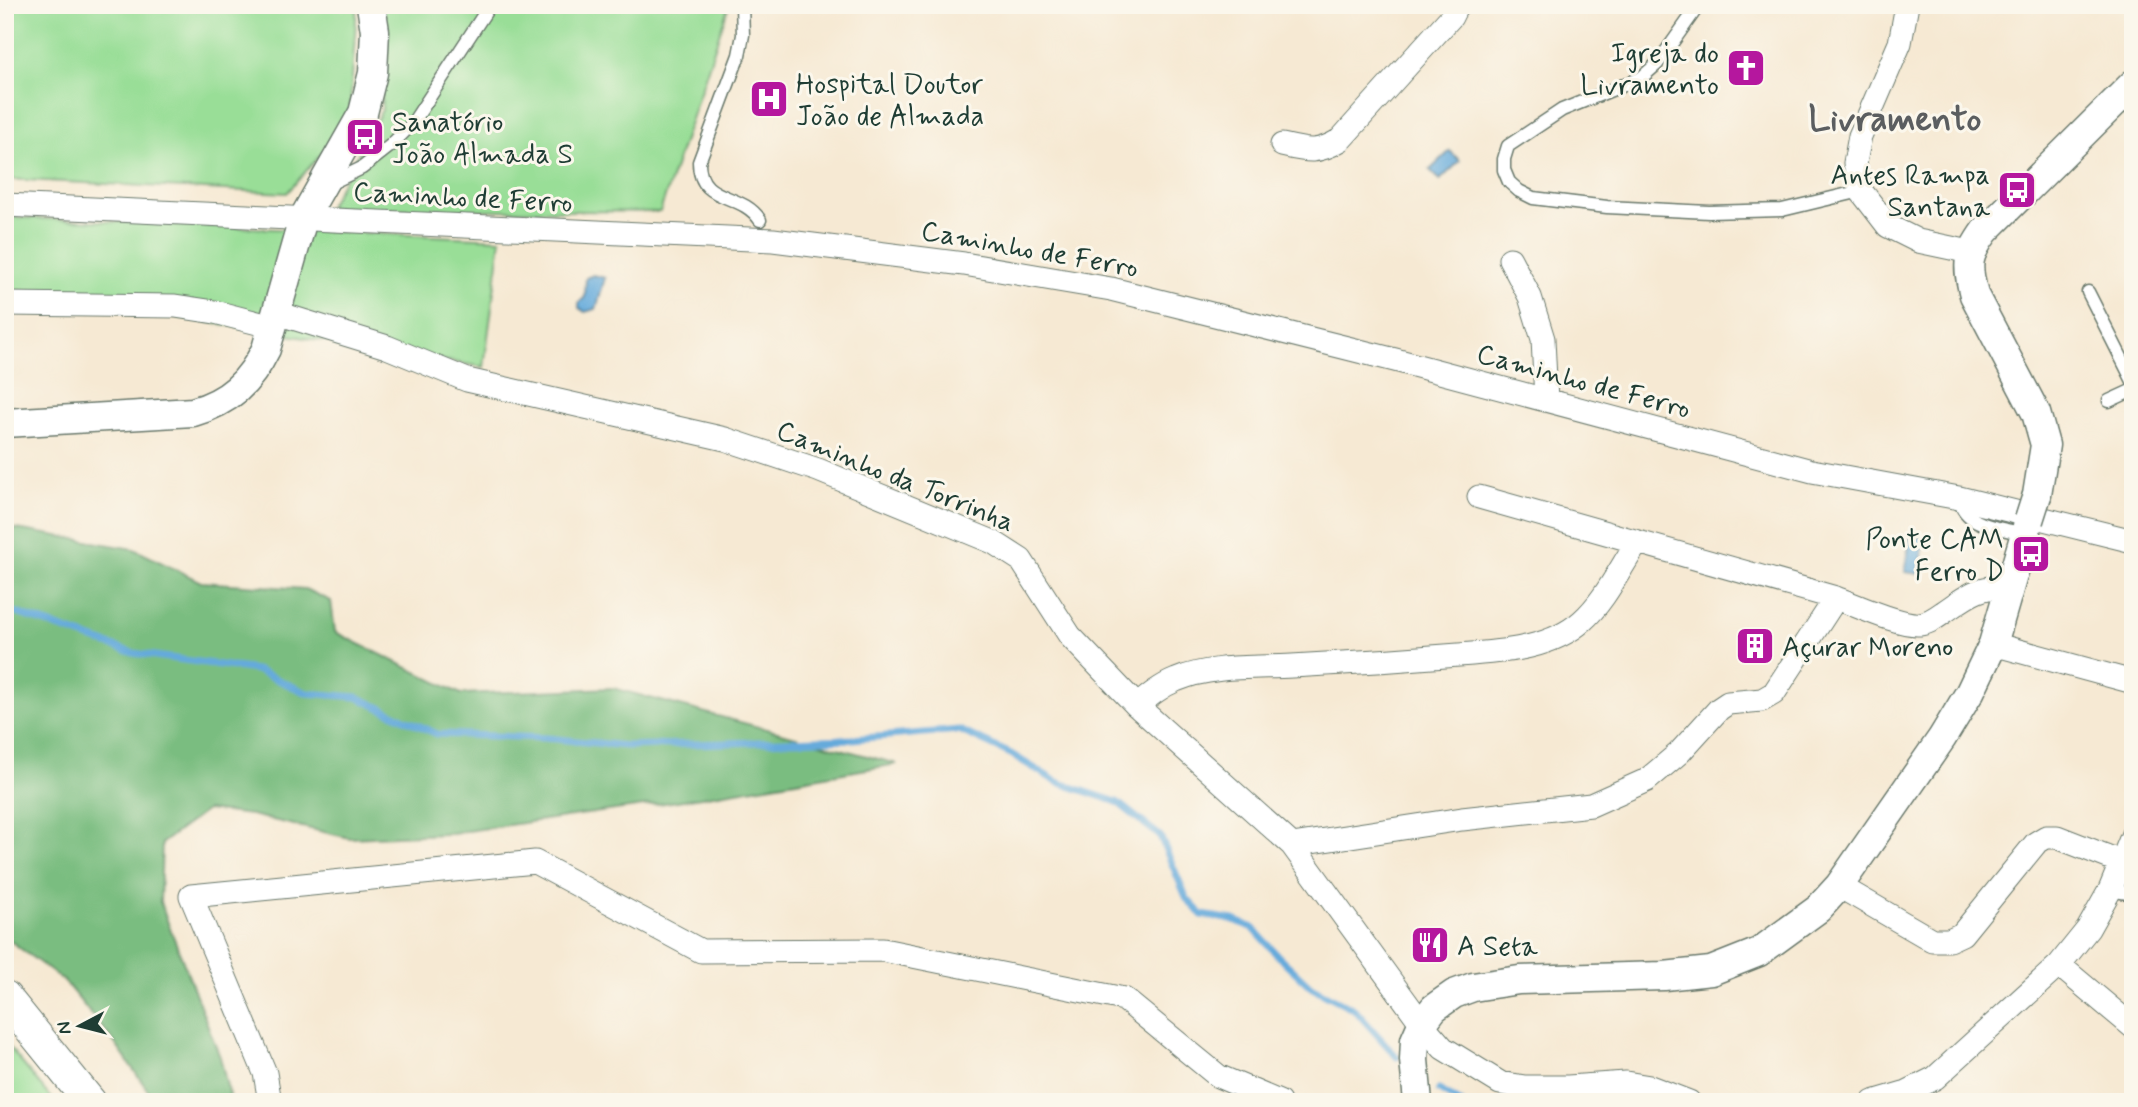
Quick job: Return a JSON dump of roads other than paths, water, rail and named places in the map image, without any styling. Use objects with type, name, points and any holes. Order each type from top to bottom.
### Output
[{"type":"main road","points":[[5,998],[90,1102]]},
{"type":"street","points":[[5,423],[193,412],[212,407],[230,397],[257,367],[275,320],[303,219],[362,113],[373,72],[375,31],[371,5]]},
{"type":"street","points":[[1282,145],[1308,152],[1325,149],[1340,140],[1451,17],[1457,5]]},
{"type":"street","points":[[1907,5],[1900,43],[1860,136],[1855,163],[1861,191],[1888,226],[1918,241],[1970,252]]},
{"type":"street","points":[[1418,1102],[1413,1060],[1415,1041],[1422,1024],[1434,1008],[1454,994],[1473,987],[1519,981],[1664,976],[1711,971],[1759,952],[1802,922],[1839,886],[1942,738],[1970,692],[1993,644],[2045,445],[2036,413],[1974,295],[1969,277],[1970,252],[1985,231],[2133,84]]},
{"type":"street","name":"Caminho de Ferro","points":[[5,205],[773,240],[964,264],[1111,289],[1812,471],[1959,498],[2133,541]]},
{"type":"street","points":[[1510,259],[1530,298],[1543,339],[1546,400]]},
{"type":"street","name":"Caminho da Torrinha","points":[[5,304],[175,306],[275,320],[387,347],[467,380],[725,439],[818,470],[993,542],[1021,560],[1070,636],[1137,706],[1292,845],[1422,1024],[1443,1048],[1500,1083],[1568,1095],[1626,1083],[1650,1087],[1689,1102]]},
{"type":"street","points":[[1479,497],[1919,624],[1932,621],[1973,593],[1993,586],[2009,588]]},
{"type":"street","points":[[1137,706],[1153,692],[1177,679],[1217,670],[1408,660],[1491,653],[1544,643],[1583,621],[1637,543]]},
{"type":"street","points":[[1292,845],[1462,818],[1591,805],[1624,792],[1647,780],[1679,753],[1719,709],[1728,703],[1762,700],[1774,693],[1836,598]]},
{"type":"street","points":[[1993,644],[2133,682]]},
{"type":"street","points":[[1873,1102],[1907,1092],[1935,1078],[2059,965],[2088,929],[2110,890],[2133,834]]},
{"type":"street","points":[[1839,886],[1932,940],[1949,940],[1962,933],[2036,843],[2046,837],[2057,837],[2121,862]]},
{"type":"street","points":[[270,1102],[265,1073],[191,896],[535,862],[701,951],[883,950],[1124,999],[1218,1076],[1264,1099]]},
{"type":"street","points":[[2059,965],[2133,1027]]},
{"type":"lane","points":[[318,190],[362,168],[412,124],[490,5]]},
{"type":"lane","points":[[742,5],[743,35],[739,55],[699,162],[699,172],[702,180],[715,194],[752,208],[760,220]]},
{"type":"lane","points":[[1699,5],[1657,64],[1641,78],[1562,110],[1508,146],[1504,170],[1509,182],[1533,198],[1607,207],[1709,212],[1782,210],[1861,191]]},
{"type":"lane","points":[[2088,292],[2133,381]]},
{"type":"lane","points":[[2109,401],[2133,390]]},
{"type":"lane","points":[[2110,890],[2133,894]]},
{"type":"water","points":[[1450,151],[1460,161],[1440,180],[1430,170]]},
{"type":"water","points":[[593,275],[605,278],[596,309],[585,312],[579,308],[579,303],[585,297],[586,278]]},
{"type":"water","points":[[1910,537],[1924,538],[1920,574],[1905,572]]},
{"type":"waterway","points":[[5,609],[133,653],[256,670],[307,693],[357,697],[437,734],[547,738],[626,746],[852,739],[959,730],[1011,754],[1057,782],[1117,802],[1160,836],[1187,899],[1202,915],[1234,920],[1253,928],[1311,987],[1354,1009],[1397,1057]]},
{"type":"waterway","points":[[1439,1090],[1460,1102]]},
{"type":"place","name":"Igreja do Livramento","points":[[1746,68]]},
{"type":"place","name":"Hospital Doutor João de Almada","points":[[769,99]]},
{"type":"place","name":"Sanatório João Almada S","points":[[365,137]]},
{"type":"place","name":"Antes Rampa Santana","points":[[2017,190]]},
{"type":"place","name":"Ponte CAM Ferro D","points":[[2031,554]]},
{"type":"place","name":"Açurar Moreno","points":[[1755,646]]},
{"type":"place","name":"A Seta","points":[[1430,945]]},
{"type":"district","name":"Livramento","points":[[1895,118]]}]
